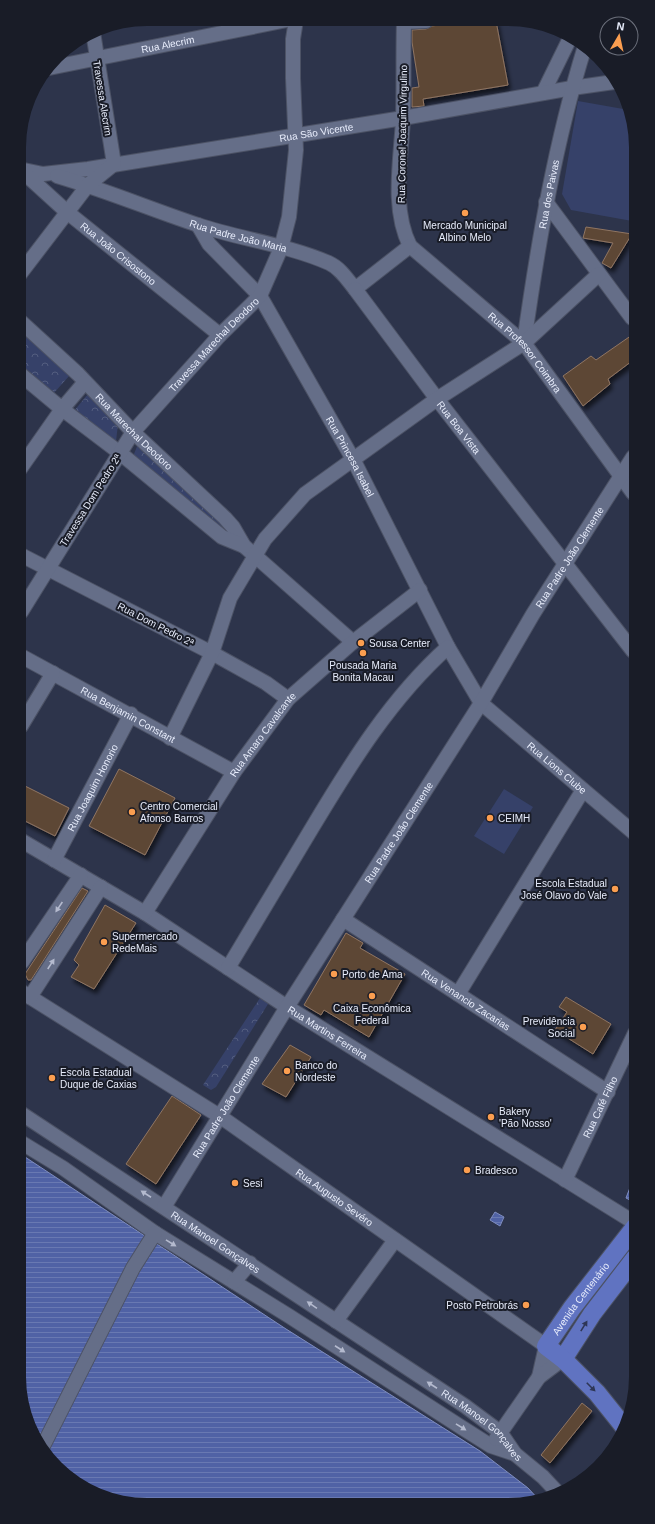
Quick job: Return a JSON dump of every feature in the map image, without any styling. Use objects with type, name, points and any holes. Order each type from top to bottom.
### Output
[{"type":"main road","name":"Avenida Centenário","points":[[546,1346],[572,1308],[629,1235]]},
{"type":"main road","name":"Avenida Centenário","points":[[563,1360],[592,1314],[629,1266]]},
{"type":"main road","name":"Rua Augusto Sevéro","points":[[546,1346],[563,1360],[597,1393],[621,1422]]},
{"type":"street","name":"Rua Alecrim","points":[[56,67],[258,26]]},
{"type":"street","name":"Travessa Marechal Deodoro","points":[[133,432],[220,336],[260,296],[281,248],[289,217],[296,136],[293,78],[293,39],[295,26]]},
{"type":"street","name":"Rua Coronel Joaquim Virgulino","points":[[404,26],[403,118],[399,192],[403,233],[410,246]]},
{"type":"street","name":"Travessa Alecrim","points":[[94,38],[114,164]]},
{"type":"street","points":[[544,93],[568,42]]},
{"type":"street","name":"Rua dos Paivas","points":[[524,343],[546,202],[572,88],[583,52]]},
{"type":"street","name":"Rua São Vicente","points":[[26,171],[35,173],[48,173],[81,170],[296,136],[611,82]]},
{"type":"street","points":[[26,266],[88,185],[114,164]]},
{"type":"street","name":"Rua Padre João Maria","points":[[48,173],[88,185],[198,225],[329,263],[338,268],[354,288]]},
{"type":"street","name":"Rua João Crisostono","points":[[26,174],[67,212],[220,336]]},
{"type":"street","points":[[546,202],[629,314]]},
{"type":"street","name":"Rua Princesa Isabel","points":[[198,225],[209,244],[260,296],[354,461],[448,648],[481,703]]},
{"type":"street","points":[[354,288],[410,246]]},
{"type":"street","name":"Rua Professor Coimbra","points":[[410,246],[524,343],[629,488]]},
{"type":"street","points":[[170,738],[212,653],[230,598],[265,539],[305,494],[354,461],[437,399],[524,343],[599,274]]},
{"type":"street","name":"Rua Boa Vista","points":[[354,288],[437,399],[629,646]]},
{"type":"street","name":"Rua Marechal Deodoro","points":[[26,328],[85,382],[133,432],[225,518],[244,546]]},
{"type":"street","name":"Rua Marechal Deodoro","points":[[26,379],[62,409],[120,453],[222,537],[244,546],[353,642]]},
{"type":"street","points":[[26,460],[62,409],[85,382]]},
{"type":"street","name":"Travessa Dom Pedro 2ª","points":[[26,604],[133,432]]},
{"type":"street","name":"Rua Padre João Clemente","points":[[164,1207],[287,1008],[481,703],[533,614],[629,464]]},
{"type":"street","name":"Rua Dom Pedro 2ª","points":[[26,558],[212,653],[266,683],[288,699]]},
{"type":"street","name":"Rua Amaro Cavalcante","points":[[145,913],[234,772],[288,699],[353,642],[420,590]]},
{"type":"street","points":[[228,968],[335,790],[370,737],[414,680],[448,648]]},
{"type":"street","name":"Rua Benjamin Constant","points":[[26,659],[131,714],[170,738],[234,772]]},
{"type":"street","points":[[26,718],[53,673]]},
{"type":"street","name":"Rua Lions Clube","points":[[481,703],[629,829]]},
{"type":"street","name":"Rua Joaquim Honorio","points":[[54,860],[131,714]]},
{"type":"street","points":[[458,994],[583,790]]},
{"type":"street","name":"Rua Martins Ferreira","points":[[26,843],[145,913],[287,1008],[629,1219]]},
{"type":"street","points":[[26,956],[81,875]]},
{"type":"street","points":[[26,994],[101,887]]},
{"type":"street","name":"Rua Venancio Zacarias","points":[[344,919],[608,1092]]},
{"type":"street","name":"Rua Augusto Sevéro","points":[[26,994],[221,1117],[546,1346]]},
{"type":"street","name":"Rua Café Filho","points":[[565,1180],[629,1046]]},
{"type":"street","name":"Rua Manoel Gonçalves","points":[[26,1117],[465,1406],[500,1432],[515,1454]]},
{"type":"street","name":"Rua Manoel Gonçalves","points":[[26,1145],[63,1168],[117,1206],[153,1236],[234,1282],[491,1446],[515,1454]]},
{"type":"street","points":[[26,1151],[107,1204],[117,1206]]},
{"type":"street","points":[[45,1442],[133,1268],[153,1236]]},
{"type":"street","points":[[336,1321],[395,1240]]},
{"type":"street","points":[[234,1282],[250,1263]]},
{"type":"street","name":"Avenida Centenário","points":[[539,1377],[546,1346]]},
{"type":"street","points":[[374,1371],[389,1356]]},
{"type":"street","name":"Avenida Centenário","points":[[491,1446],[539,1377],[563,1360]]},
{"type":"street","points":[[515,1454],[543,1477],[554,1489]]},
{"type":"green space","points":[[578,101],[623,109],[628,131],[629,147],[629,220],[571,210],[562,194]]},
{"type":"green space","points":[[26,334],[70,375],[53,394],[26,373]]},
{"type":"green space","points":[[88,394],[118,424],[116,441],[74,411]]},
{"type":"green space","points":[[138,444],[220,519],[237,540],[132,459]]},
{"type":"green space","points":[[504,789],[533,807],[504,854],[474,836]]},
{"type":"green space","points":[[264,997],[268,1000],[268,1004],[216,1087],[211,1090],[203,1085],[260,998]]},
{"type":"shaded area","points":[[26,1158],[286,1329],[480,1451],[528,1488],[534,1495],[508,1498],[139,1498],[108,1492],[93,1486],[80,1478],[56,1457],[42,1438],[30,1409],[27,1393]]},
{"type":"shaded area","points":[[629,1190],[629,1200],[626,1198]]},
{"type":"shaded area","points":[[495,1212],[504,1217],[500,1226],[490,1220]]},
{"type":"building","points":[[432,26],[497,26],[508,85],[423,99],[424,106],[412,107],[412,88],[419,87],[412,42],[412,30],[426,29]]},
{"type":"building","points":[[586,227],[629,234],[629,239],[611,268],[602,263],[613,243],[583,238]]},
{"type":"building","points":[[629,337],[629,363],[608,379],[610,384],[583,406],[563,376],[591,356],[596,360]]},
{"type":"building","name":"Centro Comercial Afonso Barros","points":[[119,769],[175,798],[145,855],[89,826]]},
{"type":"building","points":[[26,786],[69,808],[55,836],[26,822]]},
{"type":"building","points":[[82,888],[88,891],[31,980],[28,980],[26,972]]},
{"type":"building","name":"Supermercado RedeMais","points":[[105,905],[136,923],[94,989],[71,977],[79,965],[74,960]]},
{"type":"building","points":[[346,933],[363,943],[360,948],[405,974],[369,1037],[324,1010],[321,1015],[304,1005]]},
{"type":"building","name":"Previdência Social","points":[[566,997],[611,1024],[593,1054],[555,1030],[567,1012],[559,1007]]},
{"type":"building","name":"Banco do Nordeste","points":[[290,1045],[311,1057],[286,1097],[262,1084]]},
{"type":"building","points":[[172,1096],[201,1115],[156,1184],[126,1164]]},
{"type":"building","points":[[582,1403],[592,1411],[550,1463],[541,1455]]},
{"type":"place","name":"Mercado Municipal Albino Melo","points":[[465,213]]},
{"type":"place","name":"Sousa Center","points":[[361,643]]},
{"type":"place","name":"Pousada Maria Bonita Macau","points":[[363,653]]},
{"type":"place","name":"Centro Comercial Afonso Barros","points":[[132,812]]},
{"type":"place","name":"CEIMH","points":[[490,818]]},
{"type":"place","name":"Escola Estadual José Olavo do Vale","points":[[615,889]]},
{"type":"place","name":"Supermercado RedeMais","points":[[104,942]]},
{"type":"place","name":"Porto de Ama","points":[[334,974]]},
{"type":"place","name":"Caixa Econômica Federal","points":[[372,996]]},
{"type":"place","name":"Previdência Social","points":[[583,1027]]},
{"type":"place","name":"Banco do Nordeste","points":[[287,1071]]},
{"type":"place","name":"Escola Estadual Duque de Caxias","points":[[52,1078]]},
{"type":"place","name":"Bakery 'Pão Nosso'","points":[[491,1117]]},
{"type":"place","name":"Bradesco","points":[[467,1170]]},
{"type":"place","name":"Sesi","points":[[235,1183]]},
{"type":"place","name":"Posto Petrobrás","points":[[526,1305]]}]
